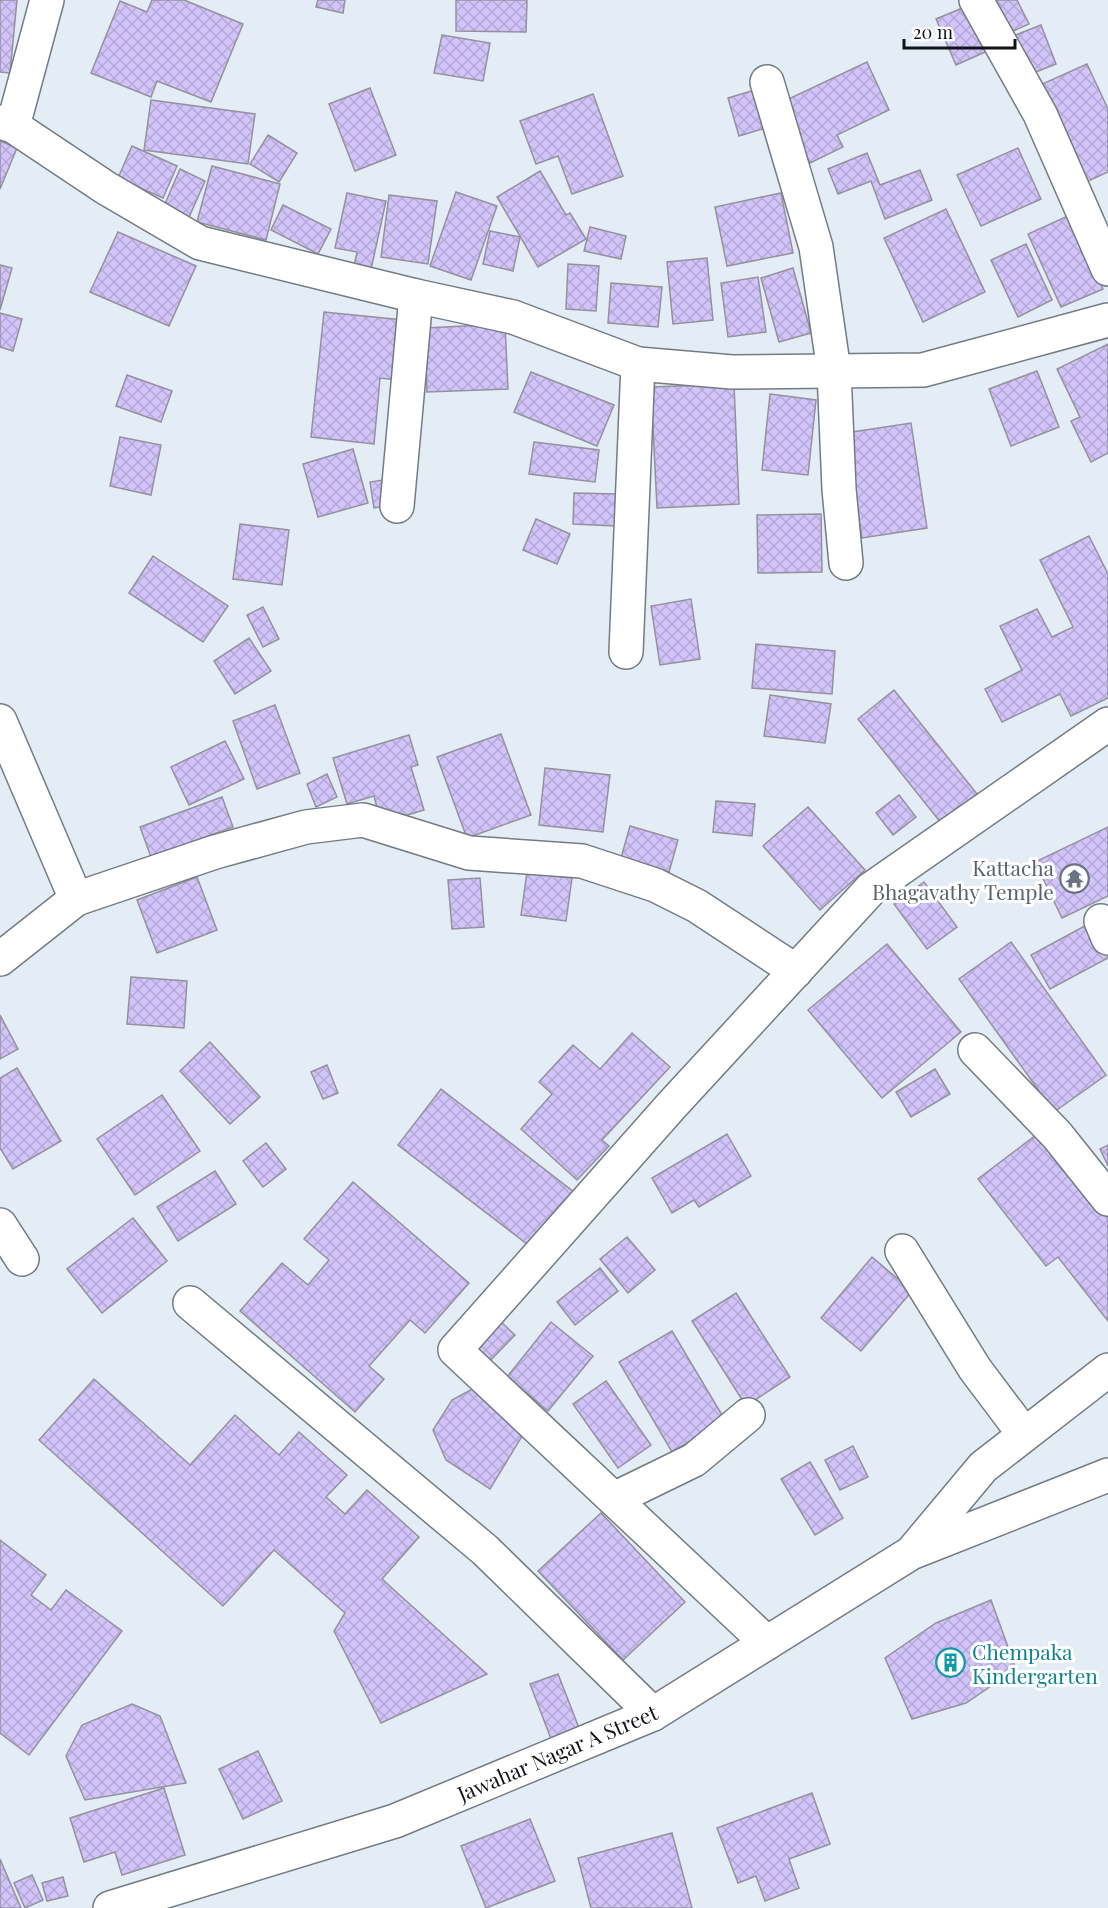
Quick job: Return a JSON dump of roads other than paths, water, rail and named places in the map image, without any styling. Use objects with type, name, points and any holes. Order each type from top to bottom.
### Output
[{"type":"street","points":[[46,0],[6,124],[106,188],[200,243],[416,297],[513,317],[638,364],[732,372],[923,370],[1108,320]]},
{"type":"street","points":[[976,0],[1040,114],[1108,269]]},
{"type":"street","points":[[767,82],[816,247],[834,371],[839,489],[846,563]]},
{"type":"street","points":[[397,506],[416,297]]},
{"type":"street","points":[[626,652],[638,364]]},
{"type":"street","points":[[0,721],[76,899]]},
{"type":"street","points":[[767,1643],[455,1350],[871,889],[1108,724]]},
{"type":"street","points":[[0,959],[76,899],[215,852],[306,827],[363,820],[469,853],[582,861],[655,885],[697,906],[796,971]]},
{"type":"street","points":[[975,1050],[1057,1135],[1108,1199]]},
{"type":"street","points":[[0,1225],[22,1259]]},
{"type":"street","points":[[902,1251],[975,1369],[1024,1434]]},
{"type":"street","points":[[189,1303],[485,1550],[653,1714]]},
{"type":"street","points":[[911,1553],[983,1467],[1108,1370]]},
{"type":"street","points":[[614,1499],[694,1460],[748,1414]]},
{"type":"street","name":"Jawahar Nagar A Street","points":[[110,1908],[395,1821],[653,1714],[911,1553],[1108,1475]]},
{"type":"place","name":"Kattacha Bhagavathy Temple","points":[[1075,879]]},
{"type":"place","name":"Chempaka Kindergarten","points":[[951,1663]]}]
